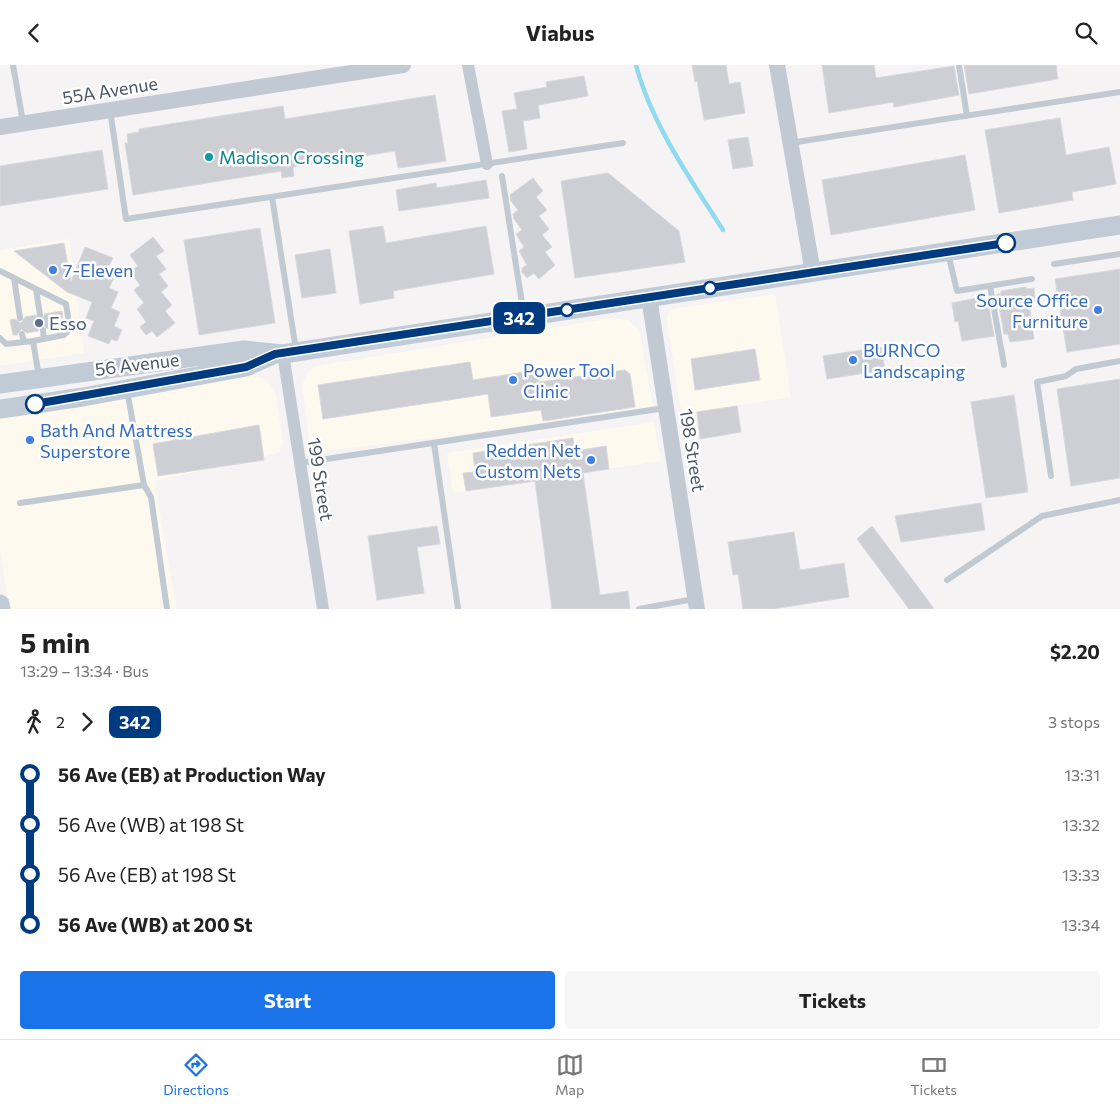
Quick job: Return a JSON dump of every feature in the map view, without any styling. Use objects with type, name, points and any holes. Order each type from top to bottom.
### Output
[{"type":"main road","name":"56 Avenue","points":[[0,409],[123,390],[246,367],[285,353],[1120,225]]},
{"type":"main road","name":"56 Avenue","points":[[0,384],[244,350],[285,353]]},
{"type":"main road","points":[[123,390],[134,377],[134,364]]},
{"type":"main road","points":[[0,604],[1,609]]},
{"type":"street","name":"55A Avenue","points":[[0,127],[403,65]]},
{"type":"street","points":[[468,65],[487,164]]},
{"type":"street","points":[[776,65],[812,273]]},
{"type":"street","name":"198 Street","points":[[649,297],[696,604]]},
{"type":"street","name":"199 Street","points":[[285,353],[323,609]]},
{"type":"lane","points":[[13,65],[23,123]]},
{"type":"lane","points":[[959,65],[967,116]]},
{"type":"lane","points":[[790,143],[1120,92]]},
{"type":"lane","points":[[110,110],[126,219],[624,143]]},
{"type":"lane","points":[[502,176],[524,317]]},
{"type":"lane","points":[[272,197],[285,353]]},
{"type":"lane","points":[[948,252],[956,291],[1032,279]]},
{"type":"lane","points":[[1054,264],[1120,254]]},
{"type":"lane","points":[[0,271],[66,304],[70,329],[64,335],[6,345],[0,338]]},
{"type":"lane","points":[[14,278],[20,318]]},
{"type":"lane","points":[[990,286],[1004,365]]},
{"type":"lane","points":[[36,289],[40,315]]},
{"type":"lane","points":[[42,330],[44,339]]},
{"type":"lane","points":[[22,334],[24,342]]},
{"type":"lane","points":[[33,341],[39,378]]},
{"type":"lane","points":[[1050,476],[1038,382],[1066,376],[1076,369],[1120,361]]},
{"type":"lane","points":[[123,390],[144,485],[151,497],[167,609]]},
{"type":"lane","points":[[300,463],[666,408]]},
{"type":"lane","points":[[434,443],[458,609]]},
{"type":"lane","points":[[20,503],[144,485]]},
{"type":"lane","points":[[948,580],[1042,516],[1120,500]]},
{"type":"lane","points":[[639,609],[696,604]]},
{"type":"shaded area","points":[[69,239],[84,353],[0,366],[0,250]]},
{"type":"shaded area","points":[[775,294],[791,397],[681,414],[667,320],[668,313],[673,309]]},
{"type":"shaded area","points":[[612,318],[628,320],[639,330],[653,406],[487,431],[318,452],[309,441],[302,385],[307,373],[315,366]]},
{"type":"shaded area","points":[[247,375],[260,377],[267,381],[276,395],[283,444],[279,453],[154,481],[177,609],[9,609],[0,549],[0,418]]},
{"type":"shaded area","points":[[654,422],[661,461],[453,493],[447,453]]},
{"type":"building","points":[[692,65],[726,65],[729,84],[740,82],[745,113],[704,120]]},
{"type":"building","points":[[822,65],[874,65],[876,78],[954,66],[959,95],[894,107],[893,102],[829,113]]},
{"type":"building","points":[[964,65],[1056,65],[1058,79],[969,94]]},
{"type":"building","points":[[584,76],[588,96],[538,105],[540,118],[523,121],[527,149],[509,152],[502,111],[517,109],[514,93],[547,87],[546,82]]},
{"type":"building","points":[[435,95],[446,161],[398,168],[395,151],[293,167],[294,176],[282,178],[281,171],[133,195],[125,143],[128,143],[127,134],[139,132],[139,129],[283,106],[285,119]]},
{"type":"building","points":[[1060,118],[1066,155],[1109,147],[1116,184],[1072,192],[1073,200],[999,213],[985,130]]},
{"type":"building","points":[[748,137],[753,166],[733,169],[728,140]]},
{"type":"building","points":[[102,150],[108,189],[0,206],[0,166]]},
{"type":"building","points":[[965,155],[975,210],[831,235],[822,180]]},
{"type":"building","points":[[608,173],[679,231],[685,262],[575,278],[561,181]]},
{"type":"building","points":[[533,178],[543,191],[536,197],[547,210],[539,216],[549,229],[542,235],[552,247],[545,252],[555,265],[539,279],[534,273],[527,278],[522,272],[522,268],[527,265],[519,251],[524,247],[516,234],[522,230],[514,219],[513,214],[518,210],[511,201],[510,195]]},
{"type":"building","points":[[486,180],[489,198],[399,211],[396,190],[436,183],[437,188]]},
{"type":"building","points":[[383,226],[386,243],[486,226],[494,274],[393,291],[394,298],[360,304],[349,231]]},
{"type":"building","points":[[260,228],[275,323],[199,335],[184,240]]},
{"type":"building","points":[[153,237],[164,251],[156,256],[166,269],[159,274],[168,286],[161,292],[172,305],[165,311],[175,323],[157,337],[152,331],[146,335],[140,327],[146,322],[137,309],[144,303],[134,290],[140,285],[130,272],[138,266],[130,255]]},
{"type":"building","points":[[64,243],[71,282],[85,247],[113,258],[106,271],[115,275],[109,288],[118,292],[111,308],[120,312],[114,326],[122,330],[117,341],[111,339],[109,344],[88,336],[94,321],[86,318],[92,302],[67,292],[14,251]]},
{"type":"building","points":[[330,249],[336,293],[302,298],[295,255]]},
{"type":"building","points":[[1120,269],[1120,344],[1067,352],[1055,279]]},
{"type":"building","points":[[1026,287],[1027,289],[1034,288],[1035,301],[1029,302],[1034,339],[1010,342],[1008,334],[1004,334],[997,294],[1001,294],[1001,291]]},
{"type":"building","points":[[987,296],[994,336],[962,341],[958,321],[955,322],[952,303]]},
{"type":"building","name":"Esso","points":[[62,311],[64,326],[48,329],[42,325],[38,331],[27,333],[21,329],[17,335],[13,335],[10,320],[15,319],[21,323],[25,317],[35,315],[41,320],[45,314]]},
{"type":"building","points":[[881,347],[885,370],[827,379],[823,356]]},
{"type":"building","points":[[755,349],[760,380],[695,390],[691,359]]},
{"type":"building","points":[[470,362],[473,380],[537,370],[539,382],[625,370],[630,374],[635,407],[543,421],[541,410],[491,417],[488,394],[323,419],[318,385]]},
{"type":"building","points":[[1120,379],[1120,478],[1071,486],[1057,389]]},
{"type":"building","points":[[1014,395],[1028,492],[986,498],[971,402]]},
{"type":"building","points":[[737,406],[741,432],[700,439],[697,412]]},
{"type":"building","points":[[259,425],[264,460],[158,476],[153,444]]},
{"type":"building","points":[[573,438],[575,451],[606,446],[609,469],[583,473],[600,595],[628,591],[630,609],[552,609],[535,481],[466,491],[463,473],[475,472],[473,453]]},
{"type":"building","points":[[981,503],[985,530],[901,542],[895,516]]},
{"type":"building","points":[[437,526],[440,544],[417,547],[424,593],[377,600],[368,536]]},
{"type":"building","points":[[872,526],[934,609],[909,609],[857,539]]},
{"type":"building","points":[[794,532],[800,570],[844,563],[849,597],[773,609],[743,609],[738,574],[733,575],[728,542]]},
{"type":"waterway","points":[[636,65],[651,108],[673,151],[723,230]]},
{"type":"bus line","name":"342","points":[[35,404],[246,367],[275,354],[1006,243]]},
{"type":"place","name":"Madison Crossing","points":[[209,157]]},
{"type":"place","name":"7-Eleven","points":[[53,270]]},
{"type":"place","name":"Source Office Furniture","points":[[1098,310]]},
{"type":"place","name":"Esso","points":[[39,323]]},
{"type":"place","name":"BURNCO Landscaping","points":[[853,360]]},
{"type":"place","name":"Power Tool Clinic","points":[[513,380]]},
{"type":"place","name":"Bath And Mattress Superstore","points":[[30,440]]},
{"type":"place","name":"Redden Net Custom Nets","points":[[591,460]]}]
